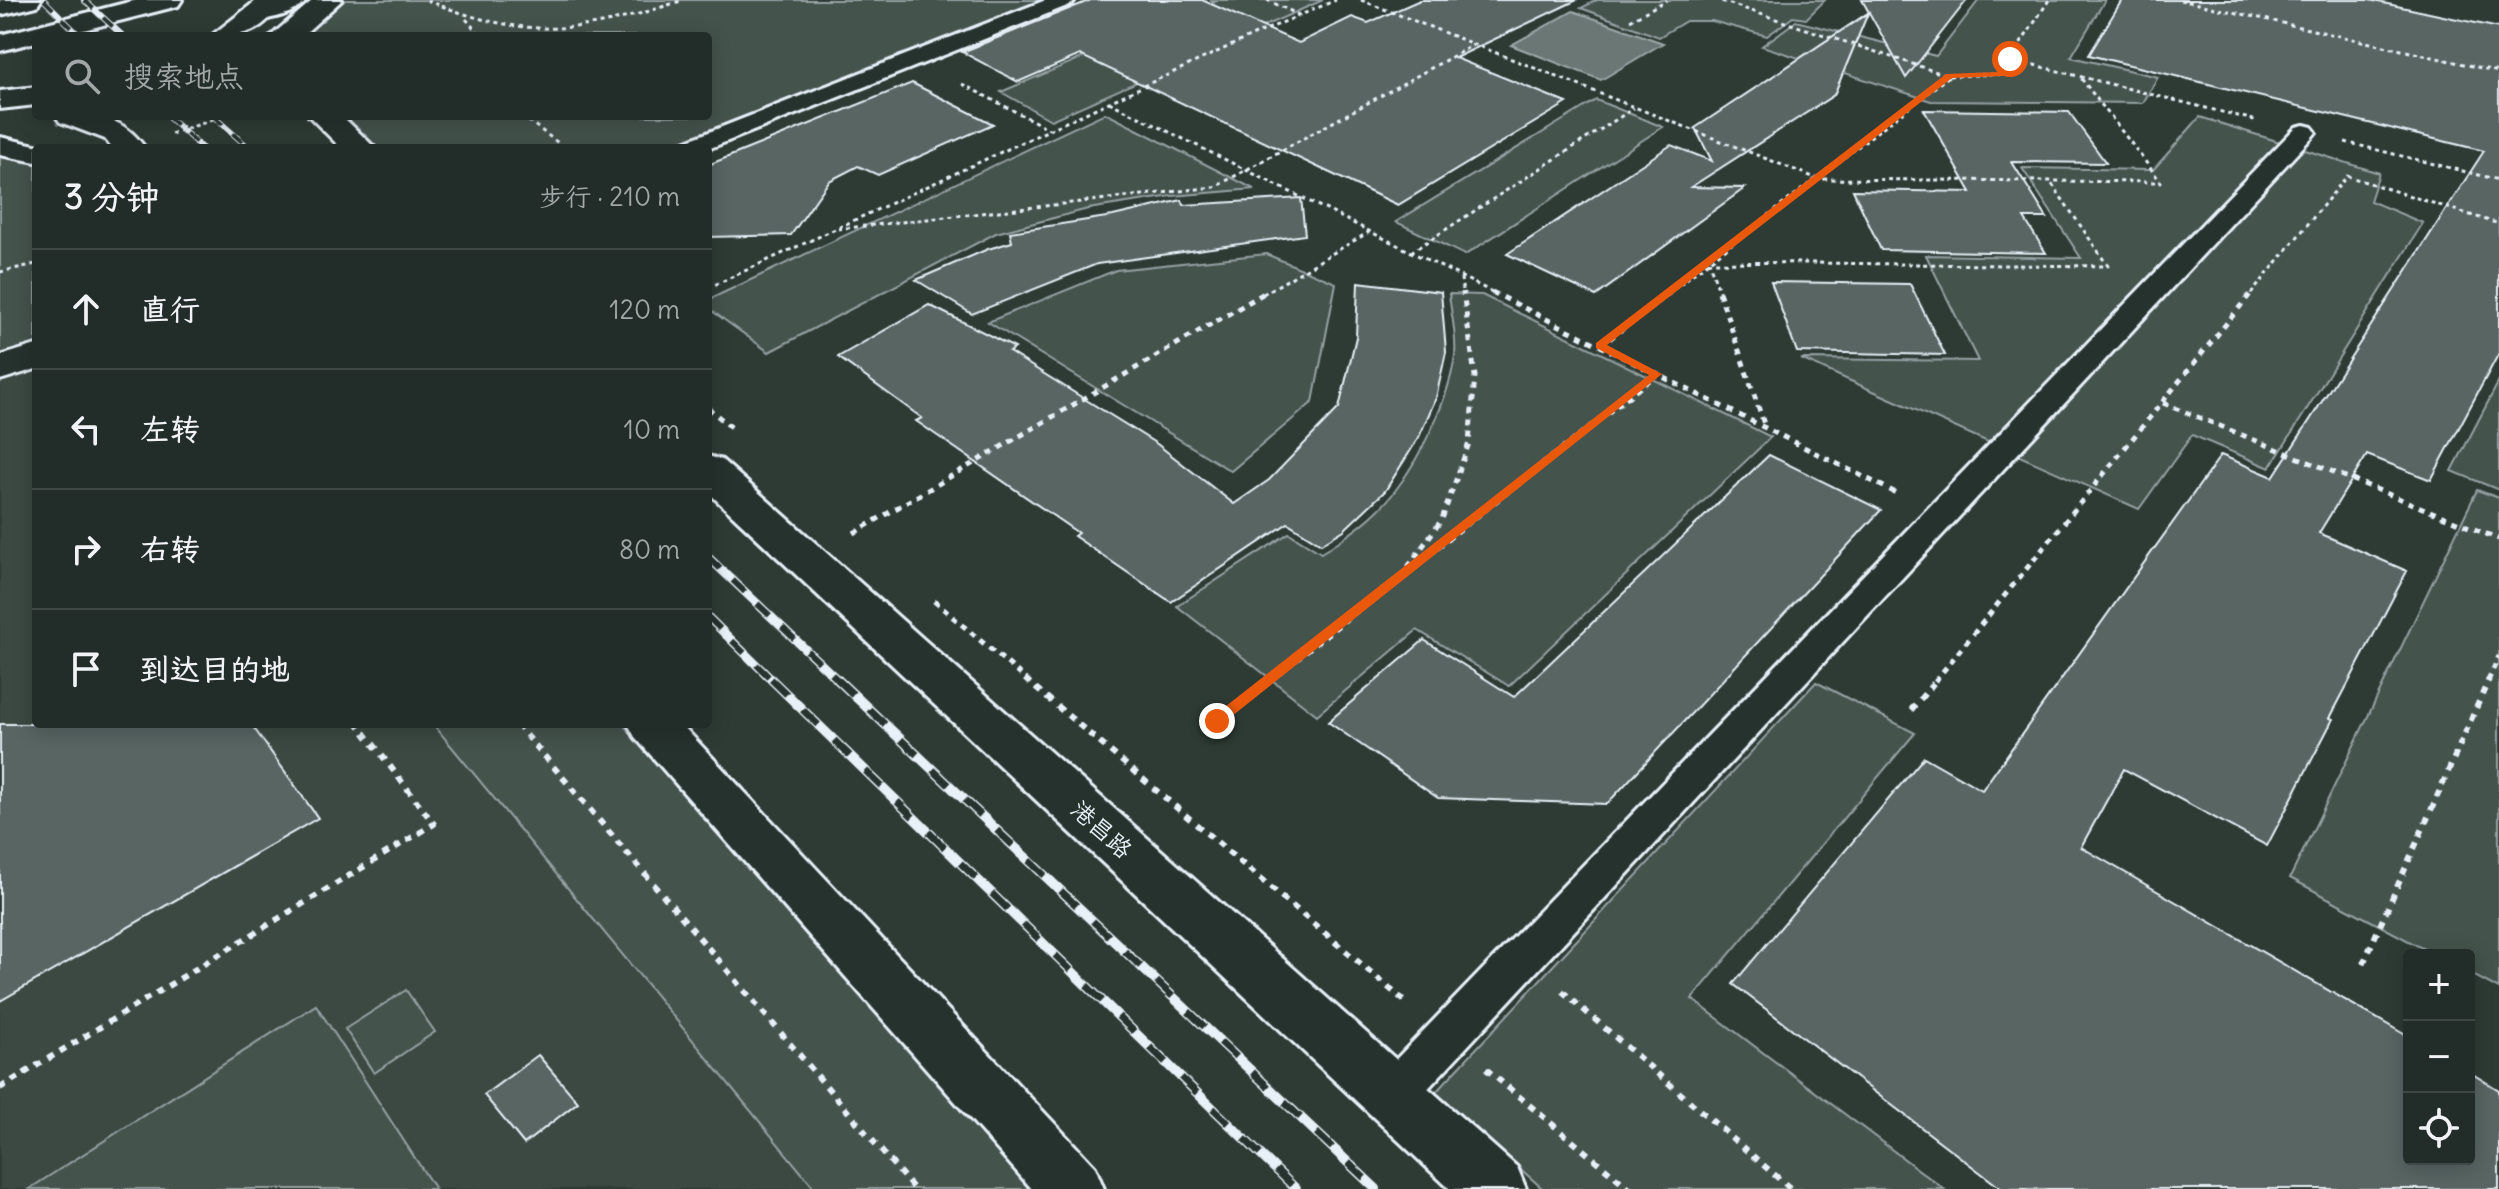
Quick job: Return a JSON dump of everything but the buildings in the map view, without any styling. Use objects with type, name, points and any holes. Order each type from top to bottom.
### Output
[{"type":"main road","points":[[0,7],[28,0]]},
{"type":"main road","points":[[43,32],[169,0]]},
{"type":"main road","points":[[233,32],[294,0]]},
{"type":"main road","points":[[290,32],[329,0]]},
{"type":"main road","points":[[0,43],[32,35]]},
{"type":"main road","points":[[82,120],[116,133],[126,144]]},
{"type":"main road","points":[[328,120],[355,144]]},
{"type":"main road","points":[[0,146],[32,152]]},
{"type":"main road","points":[[0,369],[32,357]]},
{"type":"main road","name":"港昌路","points":[[725,453],[1392,1095],[1495,1189]]},
{"type":"main road","points":[[656,728],[1073,1189]]},
{"type":"lane","points":[[699,144],[1065,0]]},
{"type":"lane","points":[[1392,1095],[2304,132]]},
{"type":"path","points":[[427,0],[458,15],[479,32]]},
{"type":"path","points":[[458,15],[518,27],[572,29],[613,24],[683,0]]},
{"type":"path","points":[[1267,0],[1300,15]]},
{"type":"path","points":[[712,286],[1336,0]]},
{"type":"path","points":[[1361,0],[1818,179],[2161,182],[2080,77]]},
{"type":"path","points":[[1630,20],[1667,0]]},
{"type":"path","points":[[1718,0],[1949,76],[2001,74],[2049,0]]},
{"type":"path","points":[[2180,0],[2499,72]]},
{"type":"path","points":[[832,230],[1215,187],[1474,44]]},
{"type":"path","points":[[915,59],[1050,129]]},
{"type":"path","points":[[1600,346],[1949,76]]},
{"type":"path","points":[[1109,102],[1940,515]]},
{"type":"path","points":[[1411,252],[1635,107]]},
{"type":"path","points":[[141,144],[212,120]]},
{"type":"path","points":[[528,120],[560,144]]},
{"type":"path","points":[[534,120],[536,125]]},
{"type":"path","points":[[1911,710],[2347,176],[2499,224]]},
{"type":"path","points":[[1709,262],[2108,266],[2050,181]]},
{"type":"path","points":[[854,533],[1370,231]]},
{"type":"path","points":[[1709,262],[1765,428]]},
{"type":"path","points":[[0,272],[32,265]]},
{"type":"path","points":[[1405,571],[1442,519],[1469,443],[1475,376],[1461,277]]},
{"type":"path","points":[[1217,721],[1657,374]]},
{"type":"path","points":[[2163,403],[2499,539]]},
{"type":"path","points":[[712,419],[725,453]]},
{"type":"path","points":[[843,523],[866,543]]},
{"type":"path","points":[[927,594],[1630,1189]]},
{"type":"path","points":[[2363,964],[2499,656]]},
{"type":"path","points":[[0,1088],[434,824],[361,728]]},
{"type":"path","points":[[520,728],[914,1189]]},
{"type":"path","points":[[1522,956],[1791,1189]]},
{"type":"shaded area","points":[[334,0],[1062,0],[693,144],[364,144],[336,120],[712,120],[712,32],[295,32]]},
{"type":"shaded area","points":[[1211,0],[1323,0],[1051,120],[1001,92],[1214,2]]},
{"type":"shaded area","points":[[1597,0],[1825,0],[1806,19],[1793,17],[1767,36],[1712,21],[1686,21],[1659,37],[1581,8]]},
{"type":"shaded area","points":[[1979,0],[2105,0],[2071,57],[2158,77],[2143,103],[1931,101],[1762,46],[1796,21],[1936,56]]},
{"type":"shaded area","points":[[1573,11],[1663,43],[1601,80],[1511,45]]},
{"type":"shaded area","points":[[1596,100],[1663,127],[1465,255],[1396,222]]},
{"type":"shaded area","points":[[1105,113],[1254,189],[1172,196],[1088,209],[996,233],[769,352],[712,311],[712,298]]},
{"type":"shaded area","points":[[2200,117],[2379,173],[2370,201],[2423,223],[2270,468],[2192,435],[2139,509],[1801,359],[1978,361],[1926,255],[2081,258],[2022,168],[2153,170]]},
{"type":"shaded area","points":[[0,152],[32,158],[32,348],[0,360]]},
{"type":"shaded area","points":[[1266,254],[1336,283],[1313,402],[1231,471],[988,322],[1116,270]]},
{"type":"shaded area","points":[[1449,294],[1482,295],[1771,437],[1509,686],[1417,630],[1317,715],[1177,606],[1289,533],[1321,553],[1359,527],[1385,504],[1423,447],[1447,391],[1455,355]]},
{"type":"shaded area","points":[[32,363],[32,728],[643,728],[1063,1189],[0,1189],[0,375]]},
{"type":"shaded area","points":[[2499,381],[2499,490],[2452,471]]},
{"type":"shaded area","points":[[2477,490],[2499,498],[2499,989],[2475,976],[2475,949],[2424,949],[2290,878]]},
{"type":"shaded area","points":[[1816,682],[1915,733],[1692,999],[1944,1189],[1543,1189],[1435,1093]]},
{"type":"shaded area","points":[[436,728],[627,728],[1042,1189],[815,1189]]},
{"type":"shaded area","points":[[406,990],[435,1032],[374,1073],[345,1029]]},
{"type":"shaded area","points":[[316,1005],[435,1189],[29,1189]]},
{"type":"railway","points":[[44,0],[76,32]]},
{"type":"railway","points":[[84,0],[119,32]]},
{"type":"railway","points":[[171,120],[198,144]]},
{"type":"railway","points":[[218,120],[244,144]]},
{"type":"railway","points":[[712,561],[839,681]]},
{"type":"railway","points":[[712,621],[773,681]]},
{"type":"railway","points":[[771,679],[1296,1189]]},
{"type":"railway","points":[[837,679],[1376,1189]]},
{"type":"route","points":[[1217,721],[1657,374],[1600,346],[1949,76],[2001,74],[2010,59]]}]
